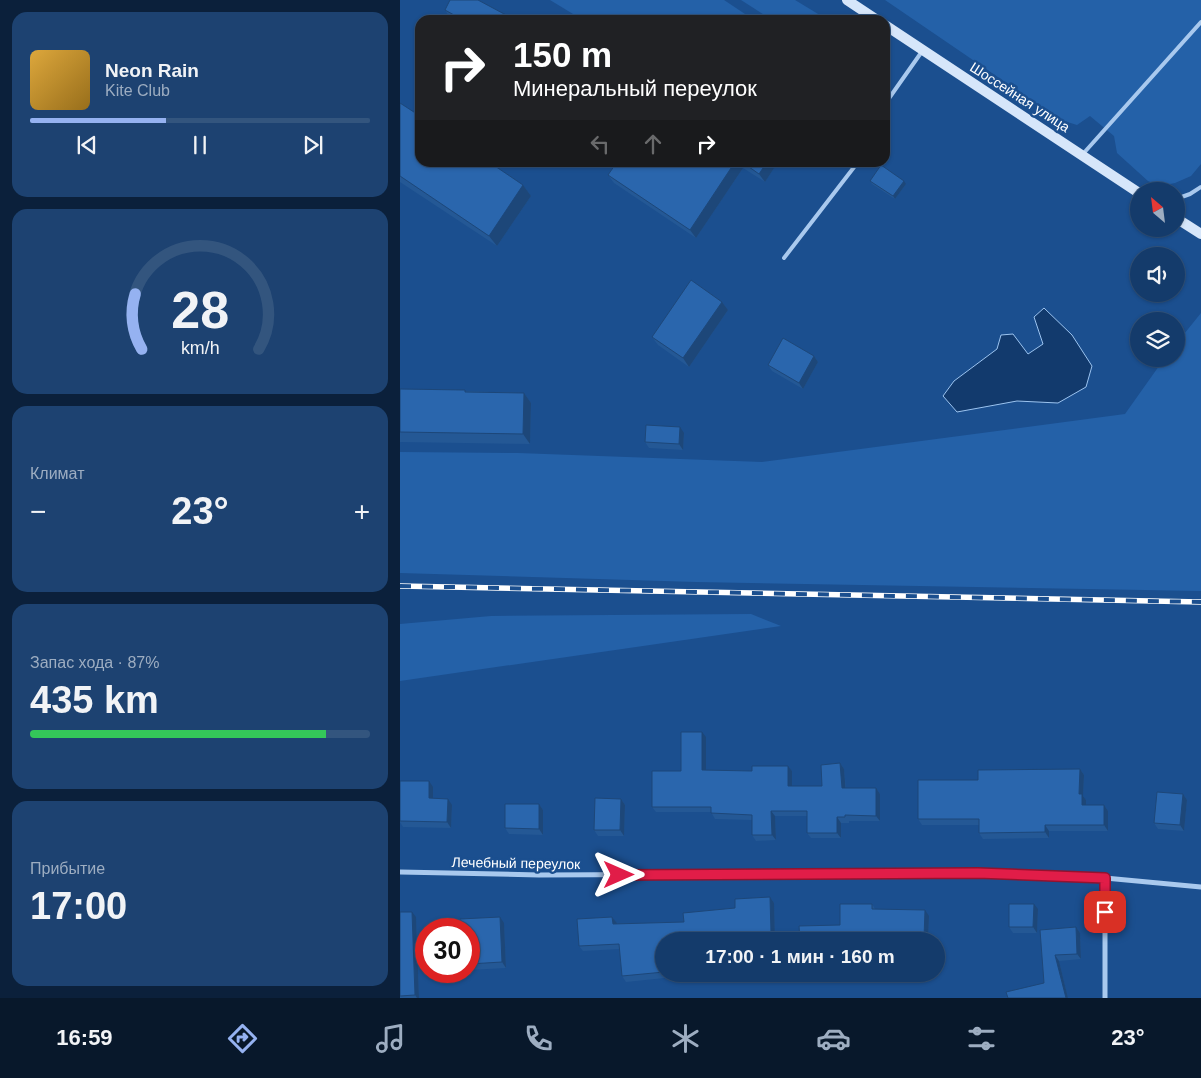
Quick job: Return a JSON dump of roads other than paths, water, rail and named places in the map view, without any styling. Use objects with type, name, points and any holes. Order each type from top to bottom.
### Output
[{"type":"main road","points":[[847,0],[870,15]]},
{"type":"main road","name":"Шоссейная улица","points":[[890,28],[1130,187]]},
{"type":"main road","points":[[1185,224],[1201,234]]},
{"type":"street","name":"Лечебный переулок","points":[[400,872],[539,875],[978,873],[1105,878],[1201,887]]},
{"type":"street","points":[[1105,878],[1106,998]]},
{"type":"lane","points":[[1082,155],[1201,22]]},
{"type":"lane","points":[[890,97],[923,50]]},
{"type":"lane","points":[[784,258],[854,167]]},
{"type":"lane","points":[[1185,196],[1201,187]]},
{"type":"railway","points":[[400,586],[1201,602]]}]
